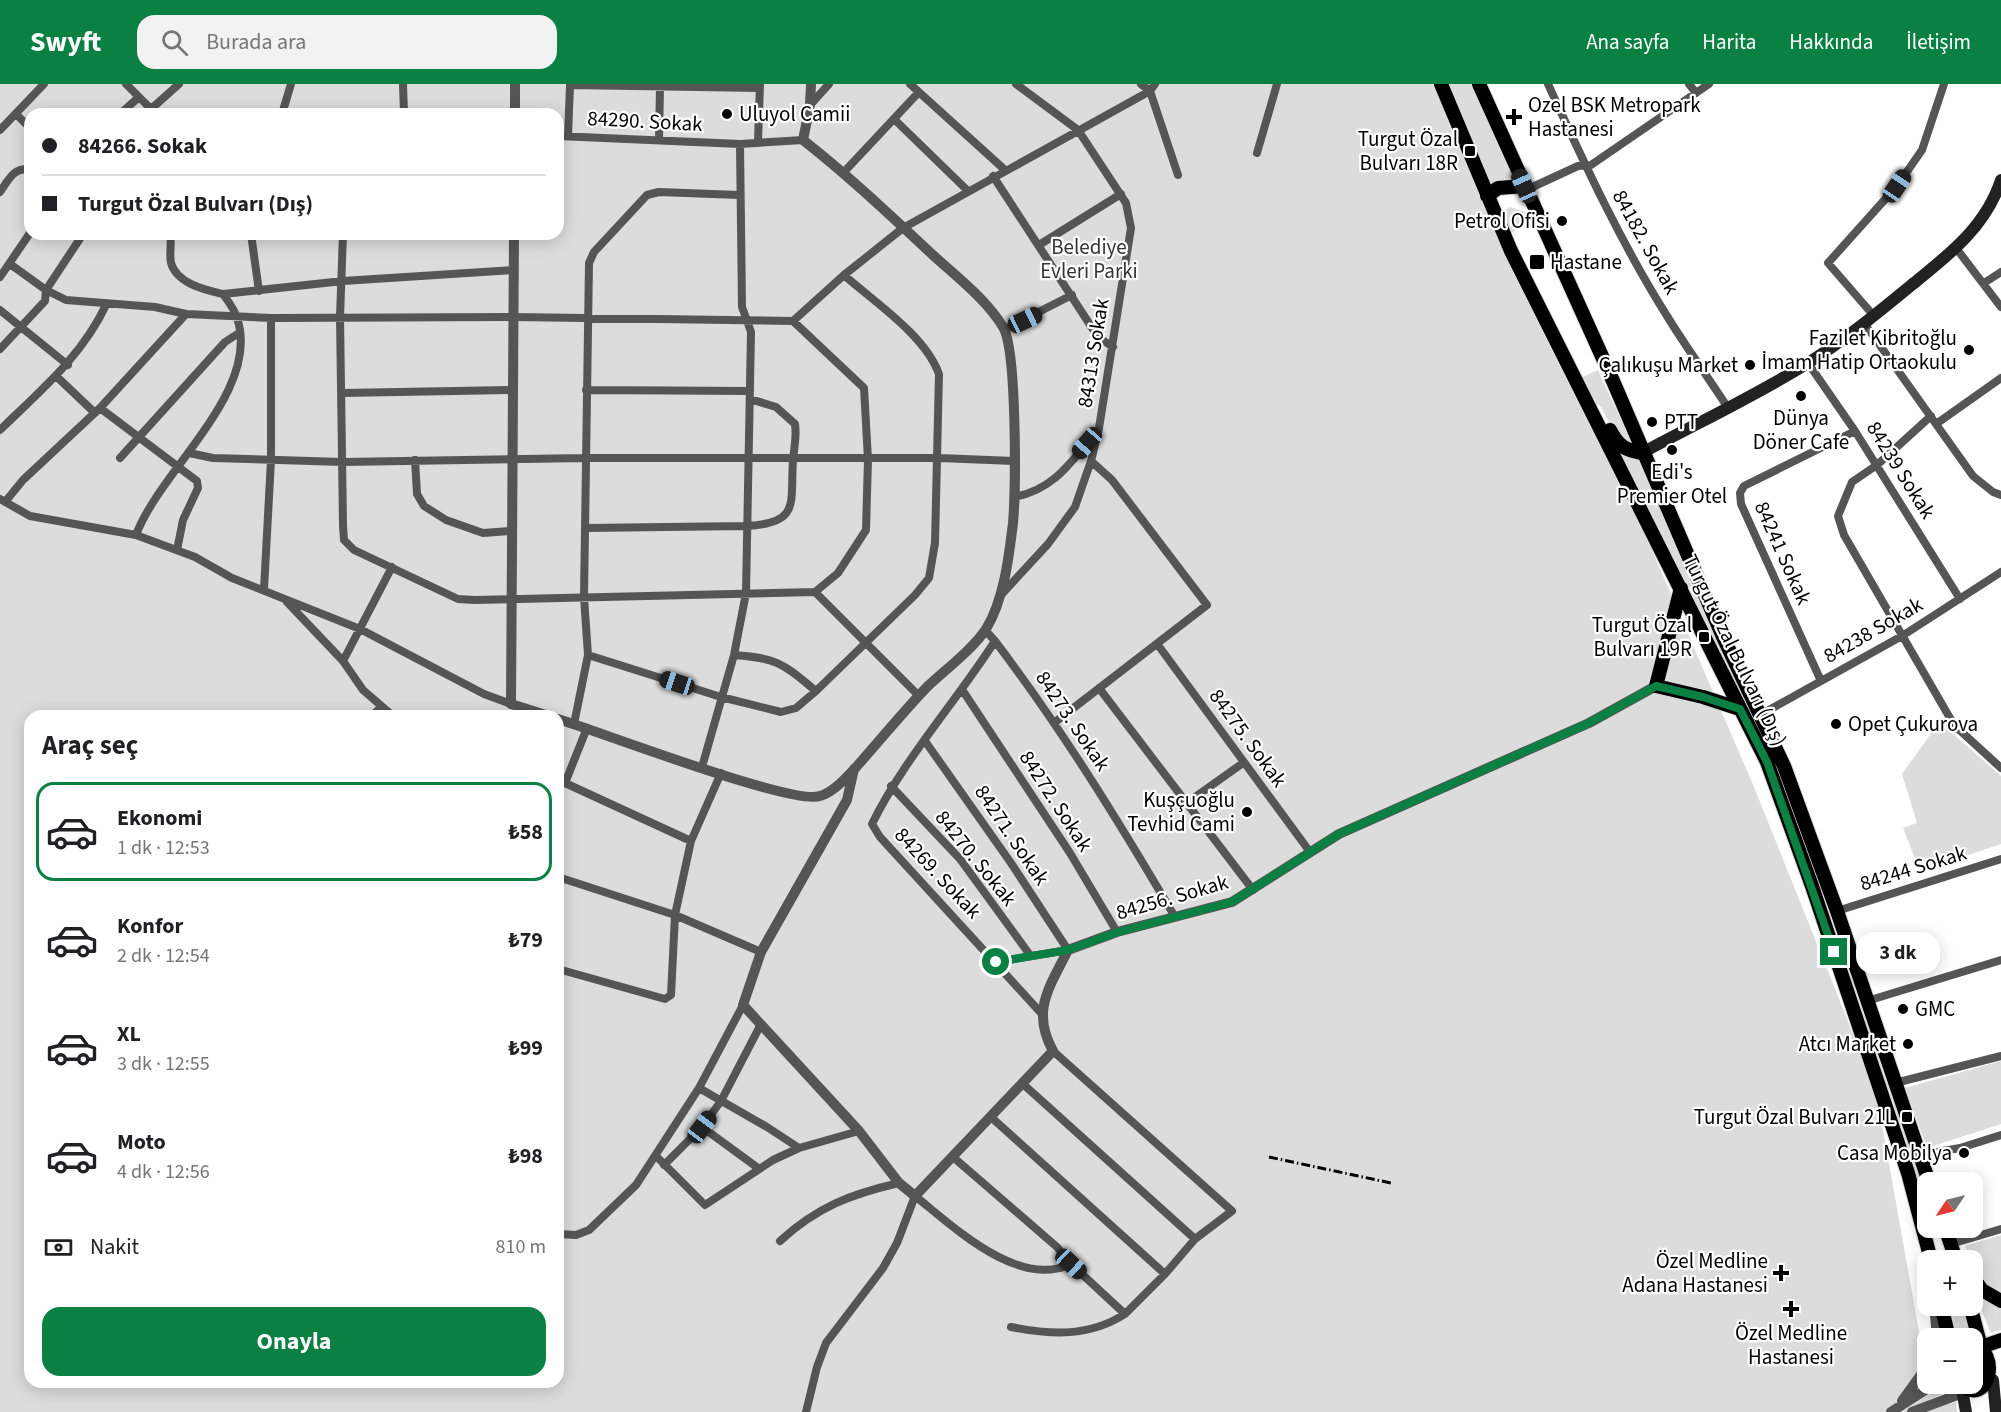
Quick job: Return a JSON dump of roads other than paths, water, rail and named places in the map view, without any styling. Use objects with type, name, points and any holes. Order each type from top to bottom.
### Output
[{"type":"main road","name":"Turgut Özal Bulvarı (Dış)","points":[[1441,84],[1487,196],[1579,389],[1682,588],[1767,762],[1812,886],[1908,1173],[1927,1250]]},
{"type":"main road","name":"Turgut Özal Bulvarı (Dış)","points":[[1479,84],[1642,453],[1784,766],[1837,911],[1926,1172]]},
{"type":"main road","points":[[1579,389],[1598,406],[1617,444],[1628,451],[1642,453],[1808,363],[1869,320],[1956,248],[1980,221],[1992,202],[2001,180]]},
{"type":"main road","points":[[1487,196],[1498,188],[1525,188]]},
{"type":"main road","points":[[1682,588],[1656,686],[1703,697],[1740,709]]},
{"type":"main road","points":[[1949,1238],[1953,1250]]},
{"type":"main road","points":[[1951,1244],[1955,1250]]},
{"type":"main road","points":[[1983,1291],[2001,1301]]},
{"type":"main road","points":[[1983,1345],[2001,1340]]},
{"type":"main road","points":[[1983,1350],[1992,1354],[1996,1360],[1996,1412]]},
{"type":"main road","points":[[1983,1388],[1997,1378]]},
{"type":"main road","points":[[1965,1394],[1966,1412]]},
{"type":"street","points":[[0,130],[44,84]]},
{"type":"street","points":[[126,84],[149,108]]},
{"type":"street","points":[[155,108],[179,84]]},
{"type":"street","points":[[284,108],[291,84]]},
{"type":"street","points":[[403,84],[404,108]]},
{"type":"street","points":[[515,84],[515,108]]},
{"type":"street","points":[[564,720],[702,767],[805,798],[820,796],[833,789],[854,770],[919,696],[985,630],[1000,597],[1013,524],[1014,497],[1010,350],[1005,329],[990,310],[844,172],[802,140],[810,105],[811,84]]},
{"type":"street","points":[[810,105],[829,84]]},
{"type":"street","points":[[910,84],[1005,170]]},
{"type":"street","name":"84313 Sokak","points":[[1000,597],[1048,544],[1075,507],[1099,429],[1131,228],[1129,212],[1120,194],[1078,130],[1016,84]]},
{"type":"street","points":[[1141,84],[1153,87]]},
{"type":"street","points":[[1257,153],[1277,84]]},
{"type":"street","name":"84182. Sokak","points":[[1548,84],[1586,166],[1667,316],[1728,408]]},
{"type":"street","points":[[1689,84],[1696,93]]},
{"type":"street","points":[[1525,188],[1578,166],[1591,165],[1709,84]]},
{"type":"street","points":[[1944,84],[1922,150],[1897,186],[1828,263],[1869,320],[1936,424],[1973,476],[1993,492],[2001,495]]},
{"type":"street","points":[[568,136],[570,85],[760,86],[758,142]]},
{"type":"street","points":[[659,140],[660,86]]},
{"type":"street","points":[[10,264],[46,290],[66,300],[106,305],[155,307],[186,315],[237,318],[340,316],[793,321],[844,275],[903,228],[1153,87]]},
{"type":"street","points":[[1153,87],[1178,175]]},
{"type":"street","points":[[844,172],[919,92]]},
{"type":"street","points":[[127,108],[139,97]]},
{"type":"street","points":[[16,114],[24,122]]},
{"type":"street","points":[[894,119],[968,191]]},
{"type":"street","name":"84290. Sokak","points":[[564,136],[740,144],[802,140]]},
{"type":"street","points":[[702,767],[735,655],[746,593],[751,332],[742,307],[740,144]]},
{"type":"street","points":[[0,192],[14,173],[24,170]]},
{"type":"street","points":[[993,176],[1098,336],[1113,347]]},
{"type":"street","points":[[574,724],[588,654],[584,597],[586,319],[591,257],[643,198],[659,192],[739,195]]},
{"type":"street","points":[[1039,245],[1120,194]]},
{"type":"street","points":[[0,277],[25,240]]},
{"type":"street","points":[[0,349],[45,301],[46,290],[79,240]]},
{"type":"street","points":[[170,240],[171,263],[178,274],[198,288],[223,294],[343,281],[513,270]]},
{"type":"street","points":[[252,240],[259,291]]},
{"type":"street","points":[[344,240],[340,316],[344,540],[354,550],[458,598],[511,601],[584,597],[815,592],[838,573],[866,530],[868,459],[864,388],[793,321]]},
{"type":"street","points":[[512,704],[513,240]]},
{"type":"street","points":[[1956,248],[2001,307]]},
{"type":"street","points":[[1984,283],[2001,272]]},
{"type":"street","points":[[588,654],[721,697],[780,712],[796,708],[816,691],[915,595],[928,578],[935,543],[939,458],[939,374],[934,361],[917,339],[844,275]]},
{"type":"street","points":[[136,535],[145,512],[209,424],[235,376],[242,353],[237,318],[223,294]]},
{"type":"street","points":[[1005,329],[1072,296]]},
{"type":"street","points":[[0,430],[68,365],[93,332],[106,305]]},
{"type":"street","points":[[0,310],[68,365]]},
{"type":"street","points":[[186,315],[98,411],[3,500],[30,516],[136,535],[177,550],[232,578],[360,629],[484,694],[530,710]]},
{"type":"street","points":[[264,589],[271,460],[271,318]]},
{"type":"street","points":[[120,458],[225,342],[239,333]]},
{"type":"street","name":"84239 Sokak","points":[[1808,363],[1877,465],[1960,598]]},
{"type":"street","points":[[56,376],[98,411],[194,476],[198,488],[183,520],[177,550]]},
{"type":"street","points":[[1936,424],[2001,378]]},
{"type":"street","points":[[342,393],[513,390]]},
{"type":"street","points":[[585,528],[747,526],[769,524],[780,520],[791,508],[794,487],[793,459],[798,441],[795,424],[777,407],[750,395],[586,390]]},
{"type":"street","points":[[1931,416],[1877,465],[1852,482],[1838,516],[1844,535],[1954,725],[2001,768]]},
{"type":"street","points":[[1014,497],[1035,494],[1062,472],[1099,429]]},
{"type":"street","name":"84241 Sokak","points":[[1821,681],[1741,504],[1740,493],[1744,486],[1855,431]]},
{"type":"street","points":[[189,453],[213,458],[343,462],[586,458],[939,458],[1014,461]]},
{"type":"street","points":[[415,460],[417,494],[424,506],[447,520],[483,533],[511,531]]},
{"type":"street","points":[[1054,723],[1158,645],[1207,604],[1112,480],[1091,461]]},
{"type":"street","points":[[343,662],[392,567]]},
{"type":"street","name":"84238 Sokak","points":[[1760,715],[1902,636],[2001,572]]},
{"type":"street","points":[[815,592],[919,696]]},
{"type":"street","points":[[284,598],[343,662],[363,690],[386,710]]},
{"type":"street","points":[[985,630],[995,641]]},
{"type":"street","name":"84269. Sokak","points":[[995,641],[963,691],[891,786],[872,824],[880,837],[1042,1014]]},
{"type":"street","name":"84273. Sokak","points":[[995,641],[1054,723],[1122,826],[1175,917]]},
{"type":"street","name":"84275. Sokak","points":[[1158,645],[1310,852]]},
{"type":"street","points":[[735,655],[760,657],[783,664],[816,691]]},
{"type":"street","name":"84256. Sokak","points":[[1068,950],[1118,932],[1232,902],[1339,834],[1589,723],[1656,686]]},
{"type":"street","points":[[1099,688],[1253,890]]},
{"type":"street","name":"84272. Sokak","points":[[963,691],[1070,854],[1118,932]]},
{"type":"street","points":[[377,710],[381,706]]},
{"type":"street","points":[[564,778],[587,728]]},
{"type":"street","name":"84271. Sokak","points":[[925,741],[1011,862],[1068,950]]},
{"type":"street","points":[[1188,802],[1243,763]]},
{"type":"street","points":[[564,1234],[576,1235],[589,1230],[636,1185],[657,1157],[699,1088],[743,1005],[761,952],[847,800],[854,770]]},
{"type":"street","points":[[564,971],[665,999],[671,995],[675,915],[691,841],[721,773]]},
{"type":"street","points":[[564,785],[691,841]]},
{"type":"street","name":"84270. Sokak","points":[[891,786],[960,859],[1030,956]]},
{"type":"street","name":"84244 Sokak","points":[[1837,911],[2001,859]]},
{"type":"street","points":[[564,879],[675,915],[761,952]]},
{"type":"street","points":[[996,962],[1068,950]]},
{"type":"street","points":[[1011,1327],[1046,1334],[1082,1332],[1109,1324],[1125,1314],[1165,1274],[1195,1239],[1232,1211],[1053,1051],[1042,1032],[1042,1014],[1052,982],[1068,950]]},
{"type":"street","points":[[1867,1001],[2001,960]]},
{"type":"street","points":[[743,1005],[859,1131],[899,1183],[957,1230],[1006,1261],[1034,1271],[1056,1271],[1071,1264]]},
{"type":"street","points":[[664,1165],[702,1127],[721,1101],[761,1024]]},
{"type":"street","points":[[806,1412],[817,1367],[826,1343],[883,1268],[897,1243],[915,1196],[992,1118],[1053,1051]]},
{"type":"street","points":[[1895,1083],[2001,1056]]},
{"type":"street","points":[[1023,1084],[1195,1239]]},
{"type":"street","points":[[699,1088],[799,1149]]},
{"type":"street","points":[[992,1118],[1165,1274]]},
{"type":"street","points":[[702,1127],[758,1168]]},
{"type":"street","points":[[657,1157],[705,1205],[758,1168],[799,1149],[859,1131]]},
{"type":"street","points":[[1920,1155],[1960,1148],[2001,1135]]},
{"type":"street","points":[[953,1157],[1057,1247],[1071,1264],[1125,1314]]},
{"type":"street","points":[[780,1241],[821,1209],[859,1192],[899,1183]]},
{"type":"street","points":[[1951,1244],[2001,1229]]},
{"type":"street","points":[[1895,1409],[1917,1380]]},
{"type":"street","points":[[1895,1409],[1919,1394]]},
{"type":"street","points":[[1912,1412],[1949,1394]]},
{"type":"railway","points":[[1269,1157],[1391,1183]]},
{"type":"place","name":"Uluyol Camii","points":[[727,114]]},
{"type":"place","name":"Ozel BSK Metropark Hastanesi","points":[[1514,117]]},
{"type":"place","name":"Turgut Özal Bulvarı 18R","points":[[1470,151]]},
{"type":"place","name":"Petrol Ofisi","points":[[1562,221]]},
{"type":"place","name":"Hastane","points":[[1537,262]]},
{"type":"place","name":"Fazilet Kibritoğlu İmam Hatip Ortaokulu","points":[[1969,350]]},
{"type":"place","name":"Çalıkuşu Market","points":[[1750,365]]},
{"type":"place","name":"Dünya Döner Cafe","points":[[1801,396]]},
{"type":"place","name":"PTT","points":[[1652,422]]},
{"type":"place","name":"Edi's Premier Otel","points":[[1672,450]]},
{"type":"place","name":"Turgut Özal Bulvarı 19R","points":[[1704,637]]},
{"type":"place","name":"Opet Çukurova","points":[[1836,724]]},
{"type":"place","name":"Kuşçuoğlu Tevhid Cami","points":[[1247,812]]},
{"type":"place","name":"GMC","points":[[1903,1009]]},
{"type":"place","name":"Atcı Market","points":[[1908,1044]]},
{"type":"place","name":"Turgut Özal Bulvarı 21L","points":[[1907,1117]]},
{"type":"place","name":"Casa Mobilya","points":[[1964,1153]]},
{"type":"place","name":"Özel Medline Adana Hastanesi","points":[[1781,1273]]},
{"type":"place","name":"Özel Medline Hastanesi","points":[[1791,1309]]},
{"type":"park label","name":"Belediye Evleri Parki","points":[[1089,259]]}]
